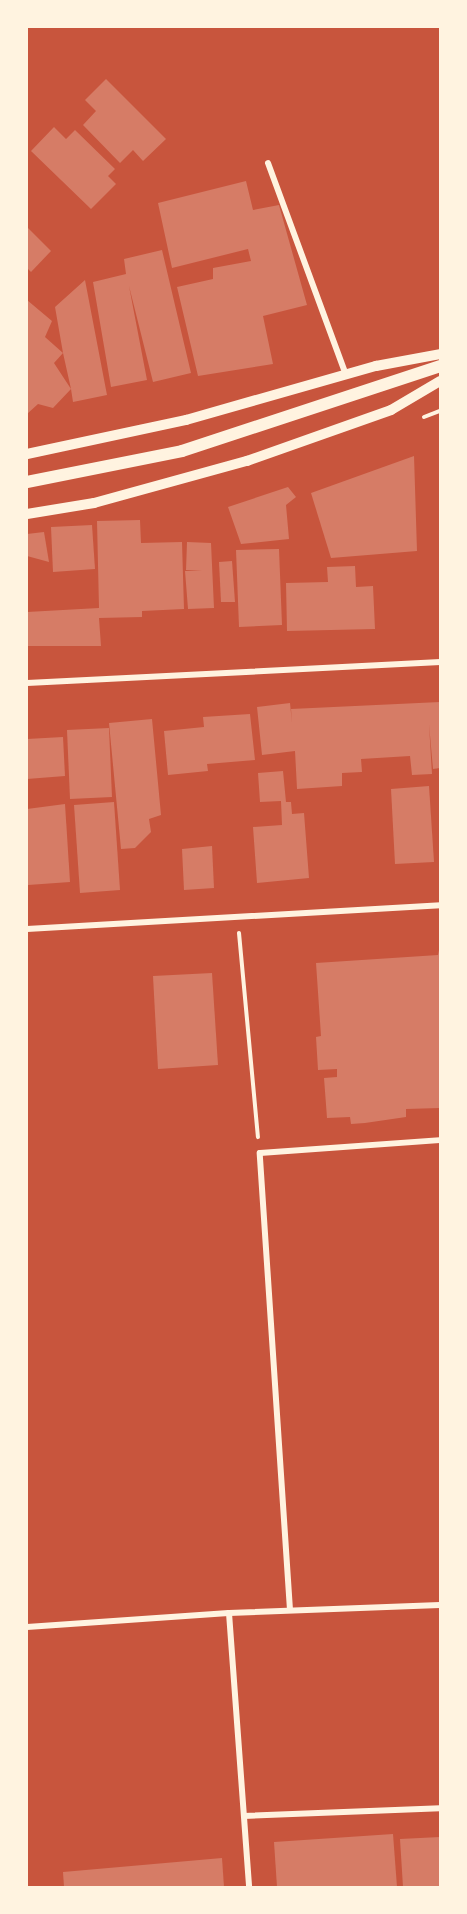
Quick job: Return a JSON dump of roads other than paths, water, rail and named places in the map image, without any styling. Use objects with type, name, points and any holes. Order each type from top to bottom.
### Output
[{"type":"main road","points":[[27,482],[182,451],[440,366]]},
{"type":"street","points":[[268,163],[346,375]]},
{"type":"street","points":[[27,454],[186,420],[346,375],[440,354]]},
{"type":"street","points":[[27,514],[94,503],[247,461],[391,410],[440,381]]},
{"type":"street","points":[[27,683],[440,662]]},
{"type":"street","points":[[27,928],[440,905]]},
{"type":"street","points":[[290,1610],[260,1153],[440,1140]]},
{"type":"street","points":[[27,1627],[229,1613],[440,1605]]},
{"type":"street","points":[[229,1613],[249,1887]]},
{"type":"street","points":[[244,1816],[440,1808]]}]
